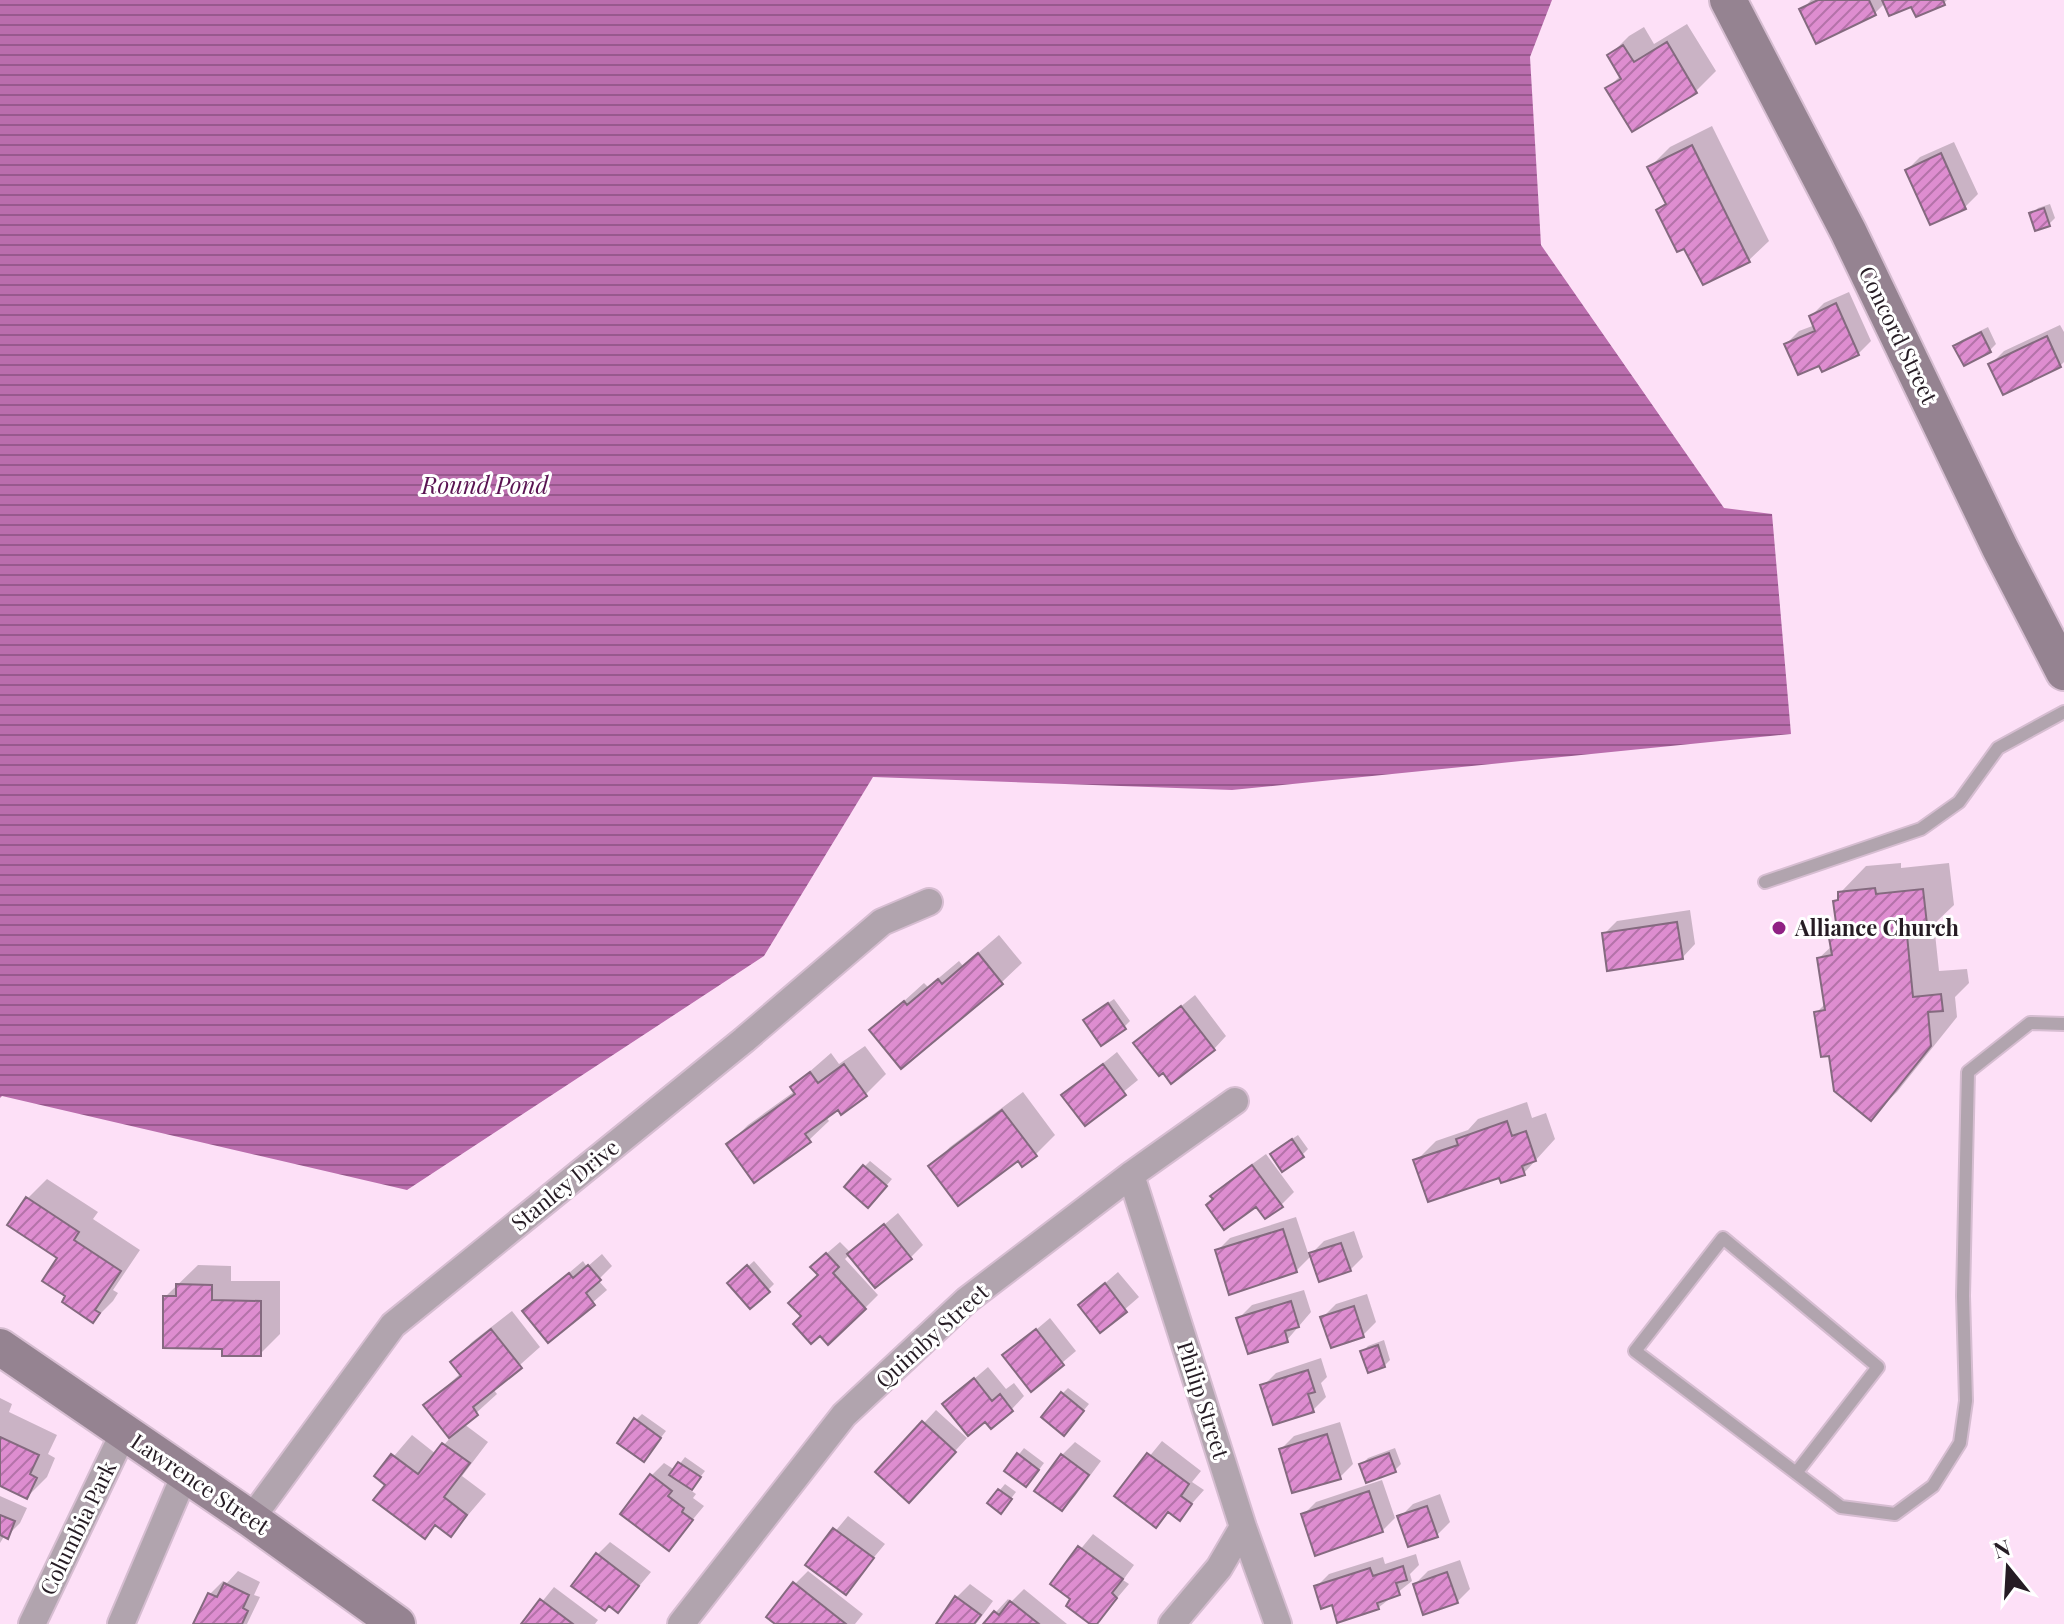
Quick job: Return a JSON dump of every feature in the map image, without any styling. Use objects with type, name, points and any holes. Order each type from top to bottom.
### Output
[{"type":"main road","name":"Concord Street","points":[[1728,0],[1848,231],[2000,548],[2064,672]]},
{"type":"main road","name":"Lawrence Street","points":[[0,1347],[251,1519],[397,1624]]},
{"type":"street","name":"Stanley Drive","points":[[251,1519],[393,1325],[744,1040],[882,922],[929,902]]},
{"type":"street","name":"Quimby Street","points":[[681,1624],[844,1415],[967,1300],[1131,1175],[1235,1101]]},
{"type":"street","name":"Philip Street","points":[[1131,1175],[1243,1527],[1278,1624]]},
{"type":"street","name":"Columbia Park","points":[[32,1624],[124,1432]]},
{"type":"street","points":[[121,1624],[185,1474]]},
{"type":"street","points":[[1172,1624],[1219,1568],[1243,1527]]},
{"type":"lane","points":[[1765,882],[1921,829],[1959,802],[1998,748],[2064,712]]},
{"type":"lane","points":[[1796,1473],[1878,1367],[1723,1238],[1635,1351],[1796,1473],[1841,1507],[1895,1514],[1933,1486],[1960,1443],[1966,1401],[1963,1296],[1968,1072],[2030,1023],[2064,1024]]},
{"type":"water","name":"Round Pond","points":[[0,0],[1552,0],[1530,57],[1541,245],[1724,508],[1772,514],[1791,734],[1232,790],[873,777],[764,956],[407,1190],[0,1098]]},
{"type":"building","points":[[1818,0],[1869,0],[1876,15],[1816,44],[1799,9]]},
{"type":"building","points":[[1882,0],[1943,0],[1945,5],[1916,17],[1911,7],[1889,16]]},
{"type":"building","points":[[1667,42],[1697,93],[1632,132],[1605,88],[1621,79],[1607,55],[1623,45],[1634,62]]},
{"type":"building","points":[[1692,145],[1750,262],[1703,285],[1684,249],[1677,252],[1656,210],[1666,204],[1647,167]]},
{"type":"building","points":[[1941,153],[1966,209],[1930,225],[1905,170]]},
{"type":"building","points":[[2044,208],[2050,226],[2035,231],[2029,213]]},
{"type":"building","points":[[1836,303],[1859,355],[1822,372],[1819,366],[1798,375],[1784,344],[1815,331],[1809,316]]},
{"type":"building","points":[[1981,332],[1991,352],[1964,366],[1953,346]]},
{"type":"building","points":[[2047,336],[2061,367],[2003,395],[1988,364]]},
{"type":"building","points":[[1875,888],[1876,894],[1923,889],[1928,933],[1907,935],[1913,997],[1941,994],[1943,1011],[1928,1012],[1931,1046],[1871,1121],[1834,1091],[1829,1056],[1821,1057],[1814,1012],[1825,1010],[1817,958],[1832,955],[1829,938],[1838,937],[1833,901],[1838,900],[1838,892]]},
{"type":"building","points":[[1677,922],[1683,959],[1607,971],[1602,933]]},
{"type":"building","points":[[978,953],[1003,984],[901,1069],[869,1030],[904,1001],[907,1005],[938,979],[942,984]]},
{"type":"building","points":[[1108,1003],[1126,1029],[1101,1046],[1083,1020]]},
{"type":"building","points":[[1181,1006],[1215,1050],[1171,1084],[1163,1073],[1159,1076],[1133,1043]]},
{"type":"building","points":[[844,1064],[867,1096],[841,1115],[838,1110],[805,1134],[811,1142],[754,1183],[726,1144],[795,1094],[790,1087],[810,1072],[818,1083]]},
{"type":"building","points":[[1103,1064],[1126,1095],[1085,1126],[1061,1095]]},
{"type":"building","points":[[1002,1110],[1037,1156],[1022,1167],[1018,1161],[958,1206],[928,1166]]},
{"type":"building","points":[[1507,1121],[1512,1136],[1526,1131],[1536,1161],[1522,1166],[1525,1175],[1501,1183],[1499,1178],[1428,1202],[1413,1160],[1458,1145],[1456,1139]]},
{"type":"building","points":[[1292,1139],[1304,1157],[1282,1172],[1270,1154]]},
{"type":"building","points":[[863,1165],[887,1186],[868,1208],[844,1187]]},
{"type":"building","points":[[1252,1165],[1283,1207],[1265,1219],[1256,1207],[1224,1230],[1206,1205],[1213,1199],[1210,1196]]},
{"type":"building","points":[[26,1197],[79,1232],[74,1240],[121,1271],[95,1310],[100,1313],[93,1323],[62,1302],[65,1296],[42,1281],[57,1258],[7,1225]]},
{"type":"building","points":[[884,1224],[912,1259],[875,1288],[847,1254]]},
{"type":"building","points":[[1283,1229],[1297,1272],[1229,1295],[1215,1250]]},
{"type":"building","points":[[1341,1243],[1351,1271],[1319,1282],[1309,1253]]},
{"type":"building","points":[[826,1253],[839,1267],[833,1273],[866,1309],[828,1345],[820,1336],[811,1344],[793,1324],[801,1316],[788,1303],[818,1275],[810,1267]]},
{"type":"building","points":[[588,1265],[601,1280],[586,1293],[595,1305],[548,1343],[522,1311],[569,1273],[573,1278]]},
{"type":"building","points":[[747,1265],[770,1292],[750,1309],[727,1283]]},
{"type":"building","points":[[1105,1283],[1127,1312],[1100,1333],[1078,1305]]},
{"type":"building","points":[[176,1284],[212,1285],[212,1300],[261,1301],[261,1356],[222,1356],[222,1349],[163,1348],[163,1296],[176,1296]]},
{"type":"building","points":[[1291,1301],[1299,1327],[1285,1331],[1288,1342],[1248,1354],[1236,1318]]},
{"type":"building","points":[[1354,1306],[1364,1337],[1331,1348],[1320,1317]]},
{"type":"building","points":[[491,1329],[522,1368],[473,1407],[478,1415],[449,1438],[423,1405],[461,1376],[450,1362]]},
{"type":"building","points":[[1036,1329],[1064,1365],[1031,1392],[1002,1355]]},
{"type":"building","points":[[1378,1345],[1385,1367],[1368,1373],[1360,1351]]},
{"type":"building","points":[[1308,1370],[1315,1392],[1308,1394],[1314,1412],[1273,1425],[1260,1385]]},
{"type":"building","points":[[974,1378],[992,1401],[1000,1394],[1013,1411],[991,1429],[985,1422],[968,1436],[942,1404]]},
{"type":"building","points":[[1061,1392],[1084,1411],[1064,1436],[1041,1417]]},
{"type":"building","points":[[634,1418],[661,1438],[644,1462],[617,1443]]},
{"type":"building","points":[[922,1421],[956,1452],[909,1503],[875,1472]]},
{"type":"building","points":[[1327,1434],[1341,1479],[1292,1493],[1279,1449]]},
{"type":"building","points":[[0,1437],[39,1455],[30,1474],[37,1478],[27,1499],[0,1486]]},
{"type":"building","points":[[442,1443],[470,1463],[444,1497],[467,1515],[451,1537],[435,1525],[425,1539],[373,1500],[385,1485],[374,1476],[391,1454],[418,1474]]},
{"type":"building","points":[[1017,1453],[1039,1470],[1026,1487],[1004,1471]]},
{"type":"building","points":[[1147,1453],[1189,1484],[1181,1496],[1192,1504],[1180,1521],[1168,1512],[1156,1528],[1114,1496]]},
{"type":"building","points":[[1389,1453],[1396,1472],[1366,1483],[1359,1464]]},
{"type":"building","points":[[1061,1454],[1089,1475],[1062,1511],[1034,1491]]},
{"type":"building","points":[[678,1462],[701,1477],[692,1490],[669,1475]]},
{"type":"building","points":[[650,1474],[672,1491],[668,1496],[684,1508],[682,1512],[693,1520],[669,1551],[620,1514]]},
{"type":"building","points":[[998,1489],[1012,1499],[1001,1514],[987,1503]]},
{"type":"building","points":[[1369,1491],[1383,1532],[1315,1556],[1301,1514]]},
{"type":"building","points":[[1427,1506],[1438,1537],[1408,1547],[1397,1516]]},
{"type":"building","points":[[0,1515],[15,1521],[8,1539],[0,1535]]},
{"type":"building","points":[[833,1528],[874,1558],[846,1595],[805,1565]]},
{"type":"building","points":[[1078,1546],[1123,1579],[1112,1593],[1117,1598],[1097,1624],[1090,1624],[1066,1606],[1070,1599],[1050,1584]]},
{"type":"building","points":[[596,1553],[639,1586],[618,1613],[609,1606],[605,1611],[571,1586]]},
{"type":"building","points":[[1403,1566],[1407,1580],[1396,1583],[1400,1595],[1377,1603],[1379,1609],[1337,1623],[1332,1605],[1321,1609],[1314,1586],[1370,1568],[1373,1576]]},
{"type":"building","points":[[1447,1572],[1458,1603],[1423,1615],[1413,1584]]},
{"type":"building","points":[[793,1582],[846,1624],[775,1624],[766,1617]]},
{"type":"building","points":[[224,1583],[249,1595],[243,1608],[248,1611],[242,1624],[193,1624],[208,1593],[217,1597]]},
{"type":"building","points":[[955,1596],[981,1615],[974,1624],[936,1624]]},
{"type":"building","points":[[540,1599],[573,1624],[521,1624]]},
{"type":"building","points":[[1010,1601],[1039,1624],[983,1624],[994,1611],[999,1615]]},
{"type":"place","name":"Alliance Church","points":[[1779,928]]}]
